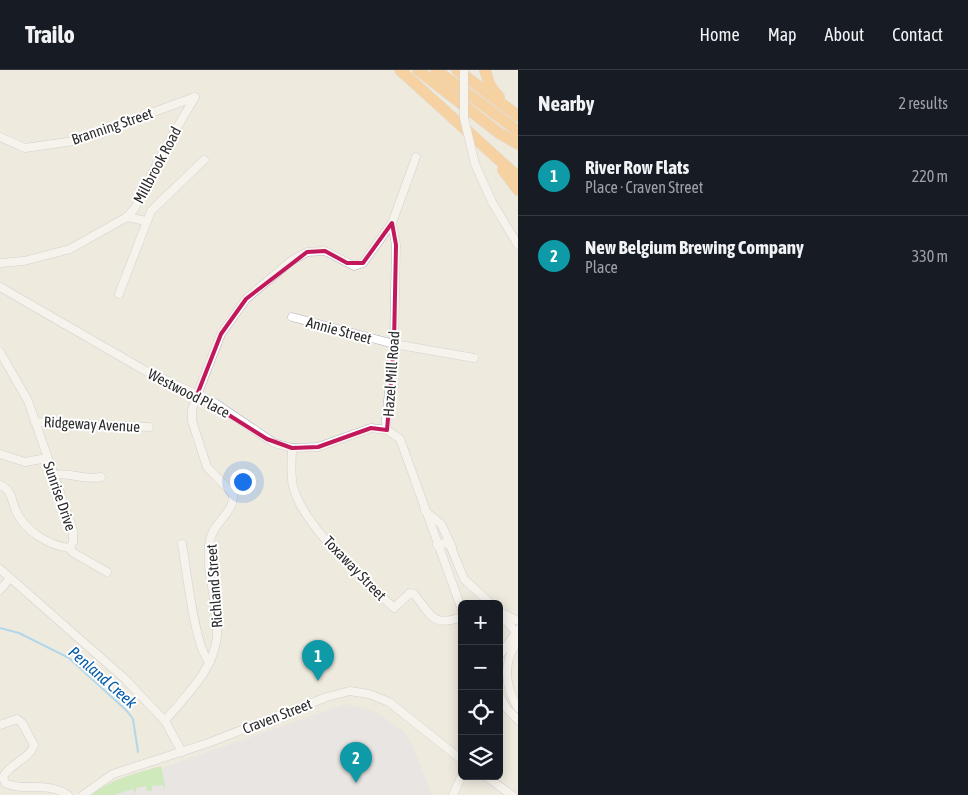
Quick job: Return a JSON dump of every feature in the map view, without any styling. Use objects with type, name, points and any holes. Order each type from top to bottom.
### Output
[{"type":"highway","points":[[400,70],[518,176]]},
{"type":"highway","points":[[418,70],[499,133],[518,144]]},
{"type":"highway","points":[[436,70],[518,131]]},
{"type":"highway","points":[[457,70],[518,116]]},
{"type":"highway","points":[[485,70],[494,93],[518,112]]},
{"type":"highway","points":[[494,156],[518,190]]},
{"type":"street","points":[[464,70],[464,118],[475,164],[492,202],[518,245]]},
{"type":"street","name":"Branning Street","points":[[0,137],[25,148],[74,141],[195,97]]},
{"type":"street","name":"Millbrook Road","points":[[0,263],[24,261],[70,249],[127,217],[135,208],[165,148],[195,97]]},
{"type":"street","name":"Hazel Mill Road","points":[[416,157],[392,223],[396,245],[394,344],[386,420],[387,430],[400,439],[424,510],[458,600]]},
{"type":"street","points":[[119,294],[151,211],[204,160]]},
{"type":"street","points":[[127,217],[146,221]]},
{"type":"street","name":"Richland Street","points":[[165,720],[210,662],[217,636],[210,568],[210,541],[212,532],[234,501],[231,489],[212,474],[207,466],[196,438],[192,421],[192,410],[221,334],[246,299],[291,261],[307,252],[317,250],[325,251],[354,266],[363,263],[392,223]]},
{"type":"street","name":"Westwood Place","points":[[0,287],[136,366],[228,411],[267,439],[292,448],[318,447],[371,428],[387,430]]},
{"type":"street","name":"Annie Street","points":[[292,317],[394,344],[474,358]]},
{"type":"street","name":"Sunrise Drive","points":[[0,352],[22,388],[35,422],[52,475],[73,530],[73,542],[70,548],[53,546],[29,529],[17,514],[11,494],[0,485]]},
{"type":"street","name":"Ridgeway Avenue","points":[[35,422],[149,427]]},
{"type":"street","name":"Toxaway Street","points":[[292,448],[292,485],[302,509],[317,529],[367,582],[394,608],[410,593],[414,594],[430,616],[437,621],[451,621],[458,618]]},
{"type":"street","points":[[0,454],[25,462],[47,458]]},
{"type":"street","points":[[52,475],[60,474],[88,479],[101,477]]},
{"type":"street","points":[[424,510],[441,524],[452,546],[464,579],[487,600]]},
{"type":"street","points":[[438,545],[445,543],[452,546]]},
{"type":"street","points":[[182,544],[202,653],[210,662]]},
{"type":"street","points":[[70,548],[72,552],[107,572]]},
{"type":"street","points":[[0,569],[124,678],[165,720],[182,752]]},
{"type":"street","points":[[0,590],[10,578]]},
{"type":"street","points":[[503,614],[518,621]]},
{"type":"street","points":[[503,617],[517,633],[503,651]]},
{"type":"street","points":[[518,641],[512,649],[506,680],[510,696],[518,708]]},
{"type":"street","name":"Craven Street","points":[[83,795],[113,774],[182,752],[327,697],[350,691],[369,694],[388,702],[458,757]]},
{"type":"street","points":[[503,702],[518,720]]},
{"type":"street","points":[[3,722],[17,719],[34,745],[32,751],[6,772],[3,778],[5,783],[11,786],[40,786],[68,795]]},
{"type":"street","points":[[454,795],[460,780]]},
{"type":"street","points":[[491,780],[512,795]]},
{"type":"highlighted area","points":[[392,223],[396,245],[394,344],[387,430],[371,428],[318,447],[292,448],[267,439],[197,395],[221,334],[246,299],[307,252],[325,251],[347,263],[363,263]]},
{"type":"shaded area","points":[[346,704],[376,712],[404,732],[412,744],[432,795],[103,795],[156,770]]},
{"type":"green space","points":[[161,766],[165,785],[164,790],[163,785],[152,786],[152,791],[147,791],[146,786],[136,788],[136,794],[133,789],[114,795],[92,795],[115,781]]},
{"type":"waterway","name":"Penland Creek","points":[[0,628],[19,633],[69,658],[126,710],[133,719],[138,752]]},
{"type":"place","name":"River Row Flats","points":[[318,681]]},
{"type":"place","name":"New Belgium Brewing Company","points":[[356,783]]}]
